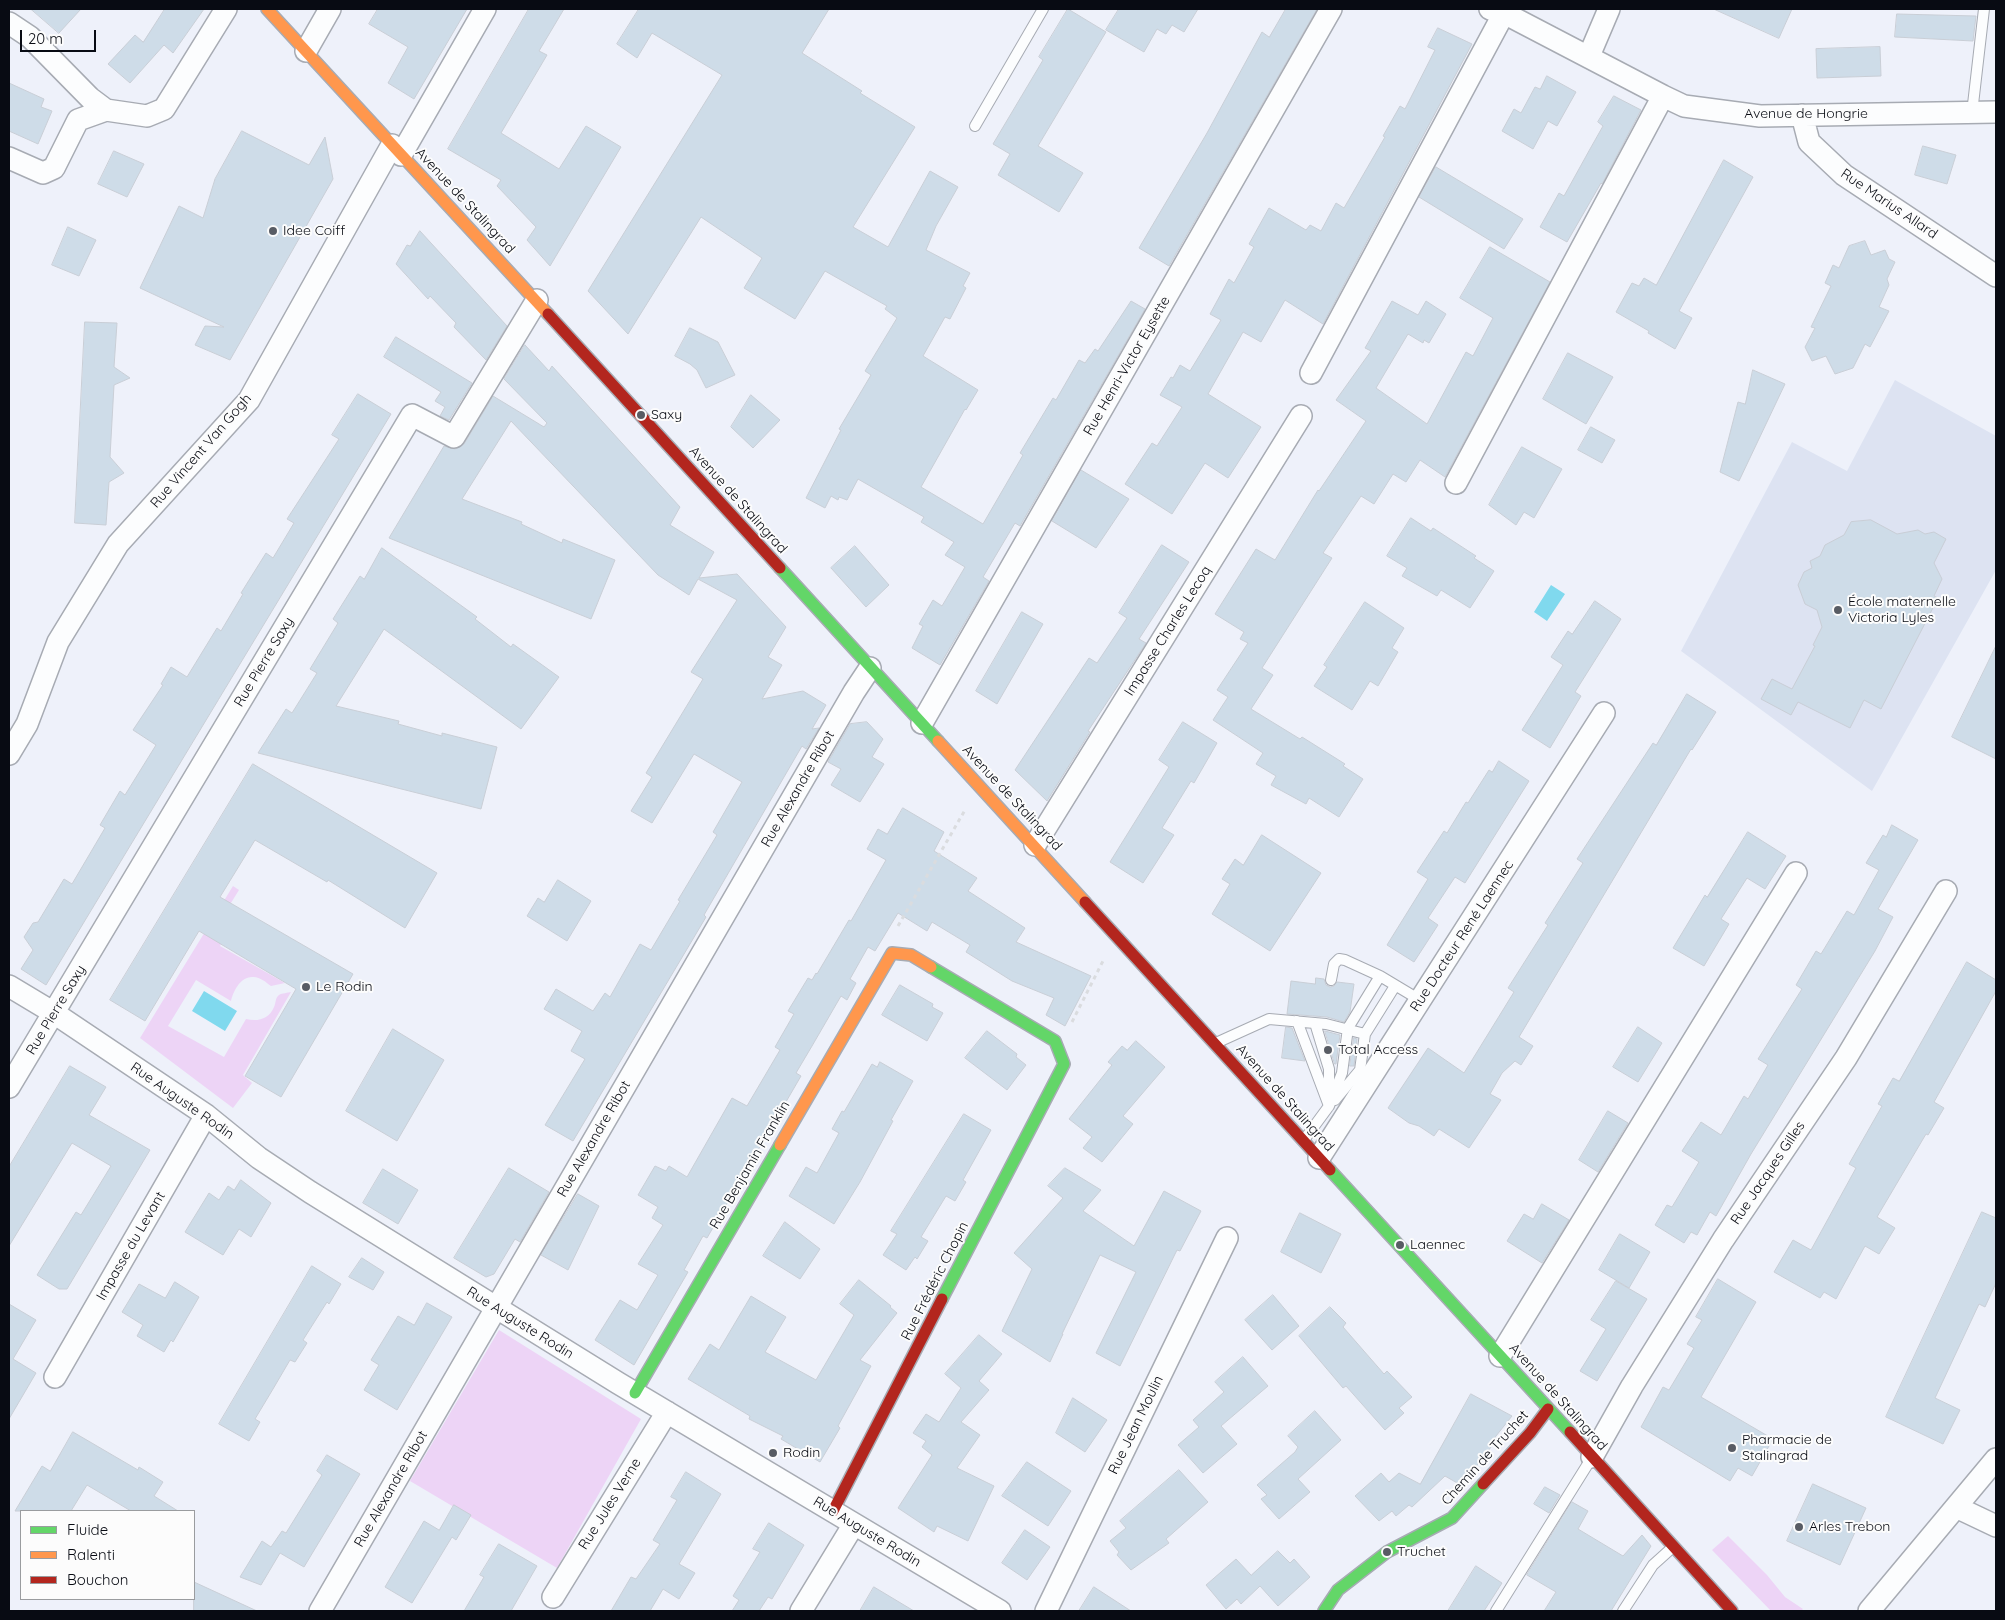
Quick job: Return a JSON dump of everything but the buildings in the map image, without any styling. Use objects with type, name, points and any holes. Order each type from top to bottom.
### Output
[{"type":"main road","name":"Avenue de Stalingrad","points":[[267,9],[537,300],[870,668],[1035,845],[1732,1611]]},
{"type":"main road","points":[[892,953],[911,955],[1055,1041],[1058,1050]]},
{"type":"main road","name":"Rue Benjamin Franklin","points":[[635,1393],[892,953]]},
{"type":"main road","name":"Rue Frédéric Chopin","points":[[833,1511],[1064,1064],[1058,1050]]},
{"type":"main road","name":"Chemin de Truchet","points":[[1324,1611],[1338,1590],[1387,1552],[1452,1518],[1530,1433],[1548,1409]]},
{"type":"street","points":[[9,158],[43,172],[54,168],[78,120],[106,110],[147,116],[164,109],[226,9]]},
{"type":"street","points":[[306,51],[330,9]]},
{"type":"street","name":"Rue Vincent Van Gogh","points":[[9,754],[27,724],[58,642],[118,544],[248,400],[397,150],[485,9]]},
{"type":"street","name":"Rue Henri-Victor Eysette","points":[[922,723],[1331,9]]},
{"type":"street","points":[[1589,56],[1609,9]]},
{"type":"street","points":[[1311,373],[1497,11]]},
{"type":"street","name":"Avenue de Hongrie","points":[[1497,11],[1589,56],[1684,106],[1750,115],[1996,112]]},
{"type":"street","points":[[9,23],[30,37],[90,98],[106,110]]},
{"type":"street","points":[[1456,483],[1663,96]]},
{"type":"street","name":"Rue Marius Allard","points":[[1802,115],[1809,142],[1844,175],[1996,276]]},
{"type":"street","name":"Rue Pierre Saxy","points":[[9,1087],[412,415],[454,437],[537,300]]},
{"type":"street","name":"Impasse Charles Lecoq","points":[[1035,845],[1301,416]]},
{"type":"street","name":"Rue Alexandre Ribot","points":[[320,1611],[854,692],[870,668]]},
{"type":"street","name":"Rue Docteur René Laennec","points":[[1319,1158],[1604,713]]},
{"type":"street","points":[[1500,1356],[1796,873]]},
{"type":"street","name":"Rue Jacques Gilles","points":[[1592,1457],[1632,1386],[1723,1240],[1846,1058],[1946,890]]},
{"type":"street","name":"Rue Auguste Rodin","points":[[9,986],[54,1013],[206,1115],[259,1158],[310,1192],[635,1393],[1000,1611]]},
{"type":"street","name":"Impasse du Levant","points":[[55,1377],[206,1115]]},
{"type":"street","name":"Rue Jean Moulin","points":[[1046,1611],[1227,1238]]},
{"type":"street","name":"Rue Jules Verne","points":[[553,1596],[667,1412]]},
{"type":"street","points":[[1869,1611],[1996,1459]]},
{"type":"street","points":[[1956,1507],[1996,1526]]},
{"type":"street","points":[[801,1611],[854,1524]]},
{"type":"lane","points":[[975,126],[1043,9]]},
{"type":"lane","points":[[1972,113],[1984,9]]},
{"type":"lane","points":[[1331,980],[1334,964],[1339,960],[1345,960],[1380,976],[1420,1000]]},
{"type":"lane","points":[[1329,1106],[1342,1073],[1348,1028],[1380,976]]},
{"type":"lane","points":[[1304,1141],[1329,1106],[1360,1070],[1365,1034],[1395,986]]},
{"type":"lane","points":[[1215,1043],[1269,1019],[1348,1028],[1365,1034]]},
{"type":"lane","points":[[1297,1021],[1329,1106]]},
{"type":"lane","points":[[1315,1023],[1329,1069],[1329,1106]]},
{"type":"lane","points":[[1496,1611],[1592,1457]]},
{"type":"lane","points":[[1623,1611],[1653,1565],[1674,1547]]},
{"type":"path","points":[[892,953],[891,939],[934,862],[966,808],[985,791]]},
{"type":"path","points":[[1058,1050],[1104,958]]},
{"type":"shaded area","name":"École maternelle Victoria Lyles","points":[[1895,380],[1996,436],[1996,570],[1872,791],[1681,651],[1792,442],[1847,471]]},
{"type":"shaded area","points":[[233,886],[239,890],[221,919],[231,926],[220,946],[285,983],[271,986],[257,977],[244,979],[233,993],[231,1001],[196,980],[168,1026],[224,1057],[246,1019],[263,1019],[272,1011],[279,995],[291,992],[243,1075],[252,1083],[233,1108],[140,1038]]},
{"type":"shaded area","points":[[499,1330],[641,1419],[557,1568],[410,1481]]},
{"type":"shaded area","points":[[1728,1536],[1767,1575],[1785,1597],[1803,1609],[1801,1611],[1771,1611],[1712,1550]]},
{"type":"water","points":[[1551,585],[1565,594],[1547,621],[1534,612]]},
{"type":"water","points":[[204,991],[237,1011],[225,1031],[192,1011]]},
{"type":"traffic: fast","points":[[780,568],[938,741]]},
{"type":"traffic: fast","points":[[931,967],[1055,1041],[1064,1064],[942,1299]]},
{"type":"traffic: fast","points":[[635,1393],[780,1145]]},
{"type":"traffic: fast","points":[[1330,1170],[1570,1432]]},
{"type":"traffic: fast","points":[[1324,1611],[1338,1590],[1387,1552],[1452,1518],[1483,1484]]},
{"type":"traffic: slow","points":[[267,9],[548,314]]},
{"type":"traffic: slow","points":[[938,741],[1085,902]]},
{"type":"traffic: slow","points":[[780,1145],[892,953],[911,955],[931,967]]},
{"type":"traffic: jam","points":[[548,314],[780,568]]},
{"type":"traffic: jam","points":[[1085,902],[1330,1170]]},
{"type":"traffic: jam","points":[[833,1511],[942,1299]]},
{"type":"traffic: jam","points":[[1483,1484],[1530,1433],[1548,1409]]},
{"type":"traffic: jam","points":[[1570,1432],[1732,1611]]},
{"type":"place","name":"Idee Coiff","points":[[273,231]]},
{"type":"place","name":"Saxy","points":[[641,415]]},
{"type":"place","name":"École maternelle Victoria Lyles","points":[[1838,610]]},
{"type":"place","name":"Le Rodin","points":[[306,987]]},
{"type":"place","name":"Total Access","points":[[1328,1050]]},
{"type":"place","name":"Laennec","points":[[1400,1245]]},
{"type":"place","name":"Pharmacie de Stalingrad","points":[[1732,1448]]},
{"type":"place","name":"Rodin","points":[[773,1453]]},
{"type":"place","name":"Arles Trebon","points":[[1799,1527]]},
{"type":"place","name":"Truchet","points":[[1387,1552]]}]
